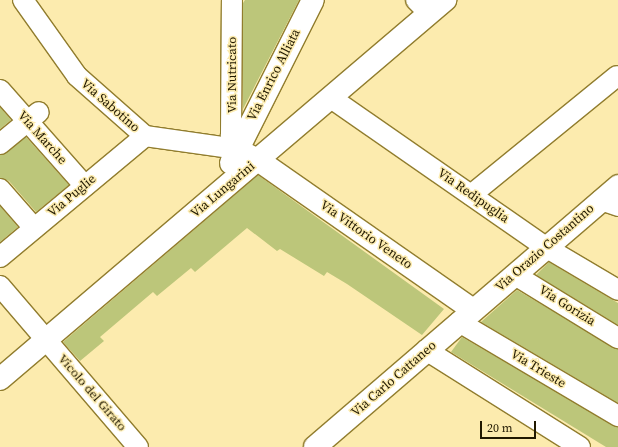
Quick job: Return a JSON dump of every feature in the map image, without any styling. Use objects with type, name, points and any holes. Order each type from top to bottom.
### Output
[{"type":"street","name":"Via Sabotino","points":[[23,0],[77,76],[145,136],[236,149]]},
{"type":"street","name":"Via Nutricato","points":[[232,0],[231,135],[236,149]]},
{"type":"street","name":"Via Enrico Alliata","points":[[220,192],[236,149],[313,0]]},
{"type":"street","name":"Via Lungarini","points":[[0,379],[331,98],[430,4]]},
{"type":"street","points":[[471,195],[617,76]]},
{"type":"street","name":"Via Marche","points":[[0,90],[33,117],[85,186]]},
{"type":"street","name":"Via Redipuglia","points":[[331,98],[547,248],[618,290]]},
{"type":"street","points":[[0,144],[33,117]]},
{"type":"street","name":"Via Puglie","points":[[0,257],[145,136]]},
{"type":"street","name":"Via Vittorio Veneto","points":[[236,149],[258,160],[466,316]]},
{"type":"street","name":"Via Orazio Costantino","points":[[466,316],[547,248],[610,203],[618,186]]},
{"type":"street","points":[[0,188],[34,228]]},
{"type":"street","name":"Via Gorizia","points":[[515,275],[618,338]]},
{"type":"street","name":"Vicolo del Girato","points":[[0,286],[138,447]]},
{"type":"street","name":"Via Carlo Cattaneo","points":[[314,447],[466,316]]},
{"type":"street","name":"Via Trieste","points":[[466,316],[618,416]]},
{"type":"street","points":[[426,350],[580,447]]},
{"type":"building","points":[[245,0],[299,0],[243,109],[243,3]]},
{"type":"building","points":[[0,107],[11,120],[0,129]]},
{"type":"building","points":[[26,137],[69,185],[36,212],[9,181],[0,178],[0,155]]},
{"type":"building","points":[[258,175],[444,309],[422,335],[347,284],[327,272],[324,276],[280,249],[277,251],[247,228],[195,272],[191,268],[157,296],[153,292],[100,337],[104,341],[80,361],[63,342]]},
{"type":"building","points":[[0,206],[18,227],[0,242]]},
{"type":"building","points":[[549,262],[618,303],[618,325],[536,275]]},
{"type":"building","points":[[517,290],[618,349],[618,403],[481,322]]},
{"type":"building","points":[[462,337],[618,427],[618,447],[606,447],[451,352]]}]
